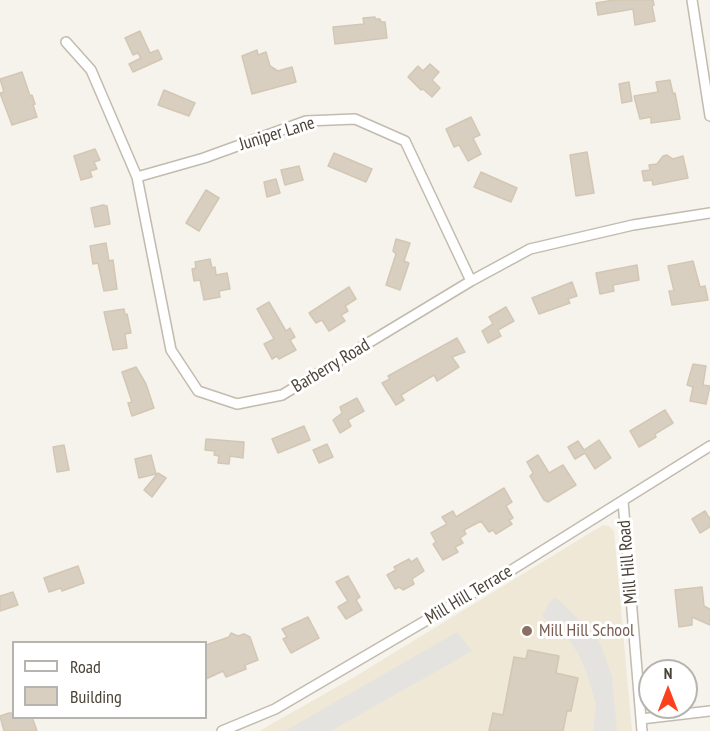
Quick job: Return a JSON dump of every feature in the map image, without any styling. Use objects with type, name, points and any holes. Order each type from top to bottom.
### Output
[{"type":"street","points":[[692,0],[710,116]]},
{"type":"street","name":"Barberry Road","points":[[66,42],[91,70],[137,177],[171,350],[198,391],[237,404],[282,395],[471,281],[530,249],[633,225],[710,213]]},
{"type":"street","name":"Juniper Lane","points":[[137,177],[204,158],[306,121],[355,119],[405,141],[471,281]]},
{"type":"street","name":"Mill Hill Terrace","points":[[222,731],[275,710],[502,576],[710,446]]},
{"type":"street","name":"Mill Hill Road","points":[[623,501],[638,683]]},
{"type":"street","name":"Mill Hill Road","points":[[641,719],[642,731]]},
{"type":"shaded area","name":"Mill Hill School","points":[[603,525],[609,526],[614,531],[632,731],[259,731],[351,679]]},
{"type":"shaded area","points":[[555,597],[596,636],[602,648],[612,676],[617,731],[593,731],[596,704],[579,655],[569,640],[542,616]]},
{"type":"shaded area","points":[[457,632],[472,651],[331,731],[285,731]]},
{"type":"building","points":[[614,0],[653,0],[655,21],[635,25],[633,9],[598,15],[596,3]]},
{"type":"building","points":[[375,17],[385,22],[387,38],[335,44],[333,27],[364,24],[363,18]]},
{"type":"building","points":[[140,31],[150,53],[158,50],[162,59],[133,72],[129,64],[141,58],[138,53],[133,55],[125,38]]},
{"type":"building","points":[[257,50],[258,55],[266,52],[270,66],[278,71],[292,67],[296,82],[252,94],[242,56]]},
{"type":"building","points":[[430,64],[439,72],[432,80],[440,88],[432,97],[408,77],[418,66],[423,71]]},
{"type":"building","points":[[22,72],[35,104],[33,105],[37,117],[12,125],[0,93],[4,92],[0,79]]},
{"type":"building","points":[[670,80],[680,119],[651,123],[651,117],[640,119],[634,96],[658,92],[656,82]]},
{"type":"building","points":[[629,82],[632,101],[622,103],[619,84]]},
{"type":"building","points":[[164,90],[195,103],[189,116],[158,105]]},
{"type":"building","points":[[471,117],[480,135],[473,138],[481,154],[468,161],[459,145],[454,147],[446,129]]},
{"type":"building","points":[[95,149],[100,160],[94,162],[97,169],[90,171],[92,177],[81,180],[74,156]]},
{"type":"building","points":[[587,152],[594,193],[576,196],[570,155]]},
{"type":"building","points":[[334,153],[372,169],[366,182],[328,166]]},
{"type":"building","points":[[667,155],[673,159],[683,156],[688,178],[653,185],[652,180],[644,181],[642,171],[650,170],[649,165],[657,164],[663,156]]},
{"type":"building","points":[[299,166],[303,180],[285,185],[281,170]]},
{"type":"building","points":[[481,172],[517,188],[511,202],[474,187]]},
{"type":"building","points":[[276,179],[280,193],[267,197],[264,182]]},
{"type":"building","points":[[206,190],[219,198],[199,231],[186,223]]},
{"type":"building","points":[[107,206],[110,224],[95,227],[91,208]]},
{"type":"building","points":[[396,239],[410,243],[404,261],[409,263],[400,290],[386,285],[396,254],[393,251]]},
{"type":"building","points":[[106,243],[109,261],[113,260],[117,289],[104,291],[98,263],[93,264],[90,246]]},
{"type":"building","points":[[210,259],[212,268],[215,267],[216,275],[227,273],[230,289],[219,291],[220,297],[204,300],[200,280],[194,281],[192,269],[196,268],[195,262]]},
{"type":"building","points":[[693,261],[700,287],[705,286],[708,300],[672,305],[669,291],[674,291],[668,266]]},
{"type":"building","points":[[637,265],[639,280],[613,285],[614,291],[600,294],[596,273]]},
{"type":"building","points":[[572,282],[577,296],[568,299],[570,303],[539,314],[532,298]]},
{"type":"building","points":[[349,287],[356,299],[345,306],[348,311],[341,315],[345,321],[329,331],[322,320],[316,323],[309,313]]},
{"type":"building","points":[[269,302],[286,331],[290,328],[295,337],[290,340],[296,350],[279,359],[277,356],[272,359],[264,344],[274,339],[257,309]]},
{"type":"building","points":[[506,307],[514,321],[498,330],[501,336],[488,343],[482,331],[493,324],[489,317]]},
{"type":"building","points":[[124,309],[131,333],[125,334],[127,348],[113,350],[104,312]]},
{"type":"building","points":[[457,338],[465,352],[452,357],[459,367],[437,381],[434,375],[401,395],[404,400],[396,405],[382,383],[390,379],[388,376]]},
{"type":"building","points":[[693,364],[706,366],[703,385],[710,386],[706,404],[690,401],[693,387],[687,385]]},
{"type":"building","points":[[136,367],[146,384],[154,408],[132,416],[128,403],[132,402],[122,372]]},
{"type":"building","points":[[357,398],[364,411],[348,420],[351,426],[340,433],[333,420],[342,413],[340,407]]},
{"type":"building","points":[[665,410],[673,423],[639,447],[630,431]]},
{"type":"building","points":[[304,426],[310,440],[278,453],[272,439]]},
{"type":"building","points":[[206,439],[244,442],[243,458],[230,456],[229,464],[218,463],[219,456],[214,455],[215,451],[205,450]]},
{"type":"building","points":[[599,440],[611,458],[595,469],[585,453],[575,459],[568,447],[578,441],[584,450]]},
{"type":"building","points":[[327,444],[333,457],[319,463],[313,450]]},
{"type":"building","points":[[64,445],[69,470],[57,472],[53,447]]},
{"type":"building","points":[[151,455],[156,474],[139,478],[135,459]]},
{"type":"building","points":[[538,455],[549,473],[563,465],[576,485],[548,502],[544,500],[530,476],[533,473],[527,462]]},
{"type":"building","points":[[158,473],[166,478],[152,497],[144,490]]},
{"type":"building","points":[[504,488],[512,502],[506,506],[513,518],[509,520],[512,524],[496,534],[493,530],[489,532],[481,521],[464,530],[466,534],[460,538],[463,543],[455,547],[458,552],[443,560],[433,544],[436,542],[431,533],[447,524],[442,517],[453,511],[456,517]]},
{"type":"building","points":[[705,511],[710,519],[710,527],[700,533],[692,519]]},
{"type":"building","points":[[417,558],[424,571],[412,579],[414,584],[403,590],[399,587],[395,589],[387,575],[396,570],[394,567],[409,559],[411,562]]},
{"type":"building","points":[[78,566],[84,583],[62,591],[61,588],[49,592],[44,578]]},
{"type":"building","points":[[348,576],[360,597],[356,600],[362,610],[346,619],[338,607],[348,601],[336,582]]},
{"type":"building","points":[[702,587],[704,606],[710,609],[710,625],[692,617],[692,625],[679,627],[675,590]]},
{"type":"building","points":[[13,592],[18,605],[0,611],[0,596]]},
{"type":"building","points":[[308,617],[319,638],[291,653],[283,639],[287,637],[282,629]]},
{"type":"building","points":[[231,633],[250,637],[258,660],[245,665],[246,669],[226,677],[223,671],[207,679],[207,645],[229,637]]},
{"type":"building","points":[[528,650],[559,656],[556,673],[578,678],[571,711],[567,711],[563,731],[489,731],[493,713],[503,715],[514,657],[526,659]]},
{"type":"building","points":[[12,713],[12,719],[33,719],[37,731],[4,731],[0,716]]},
{"type":"place","name":"Mill Hill School","points":[[527,631]]}]
